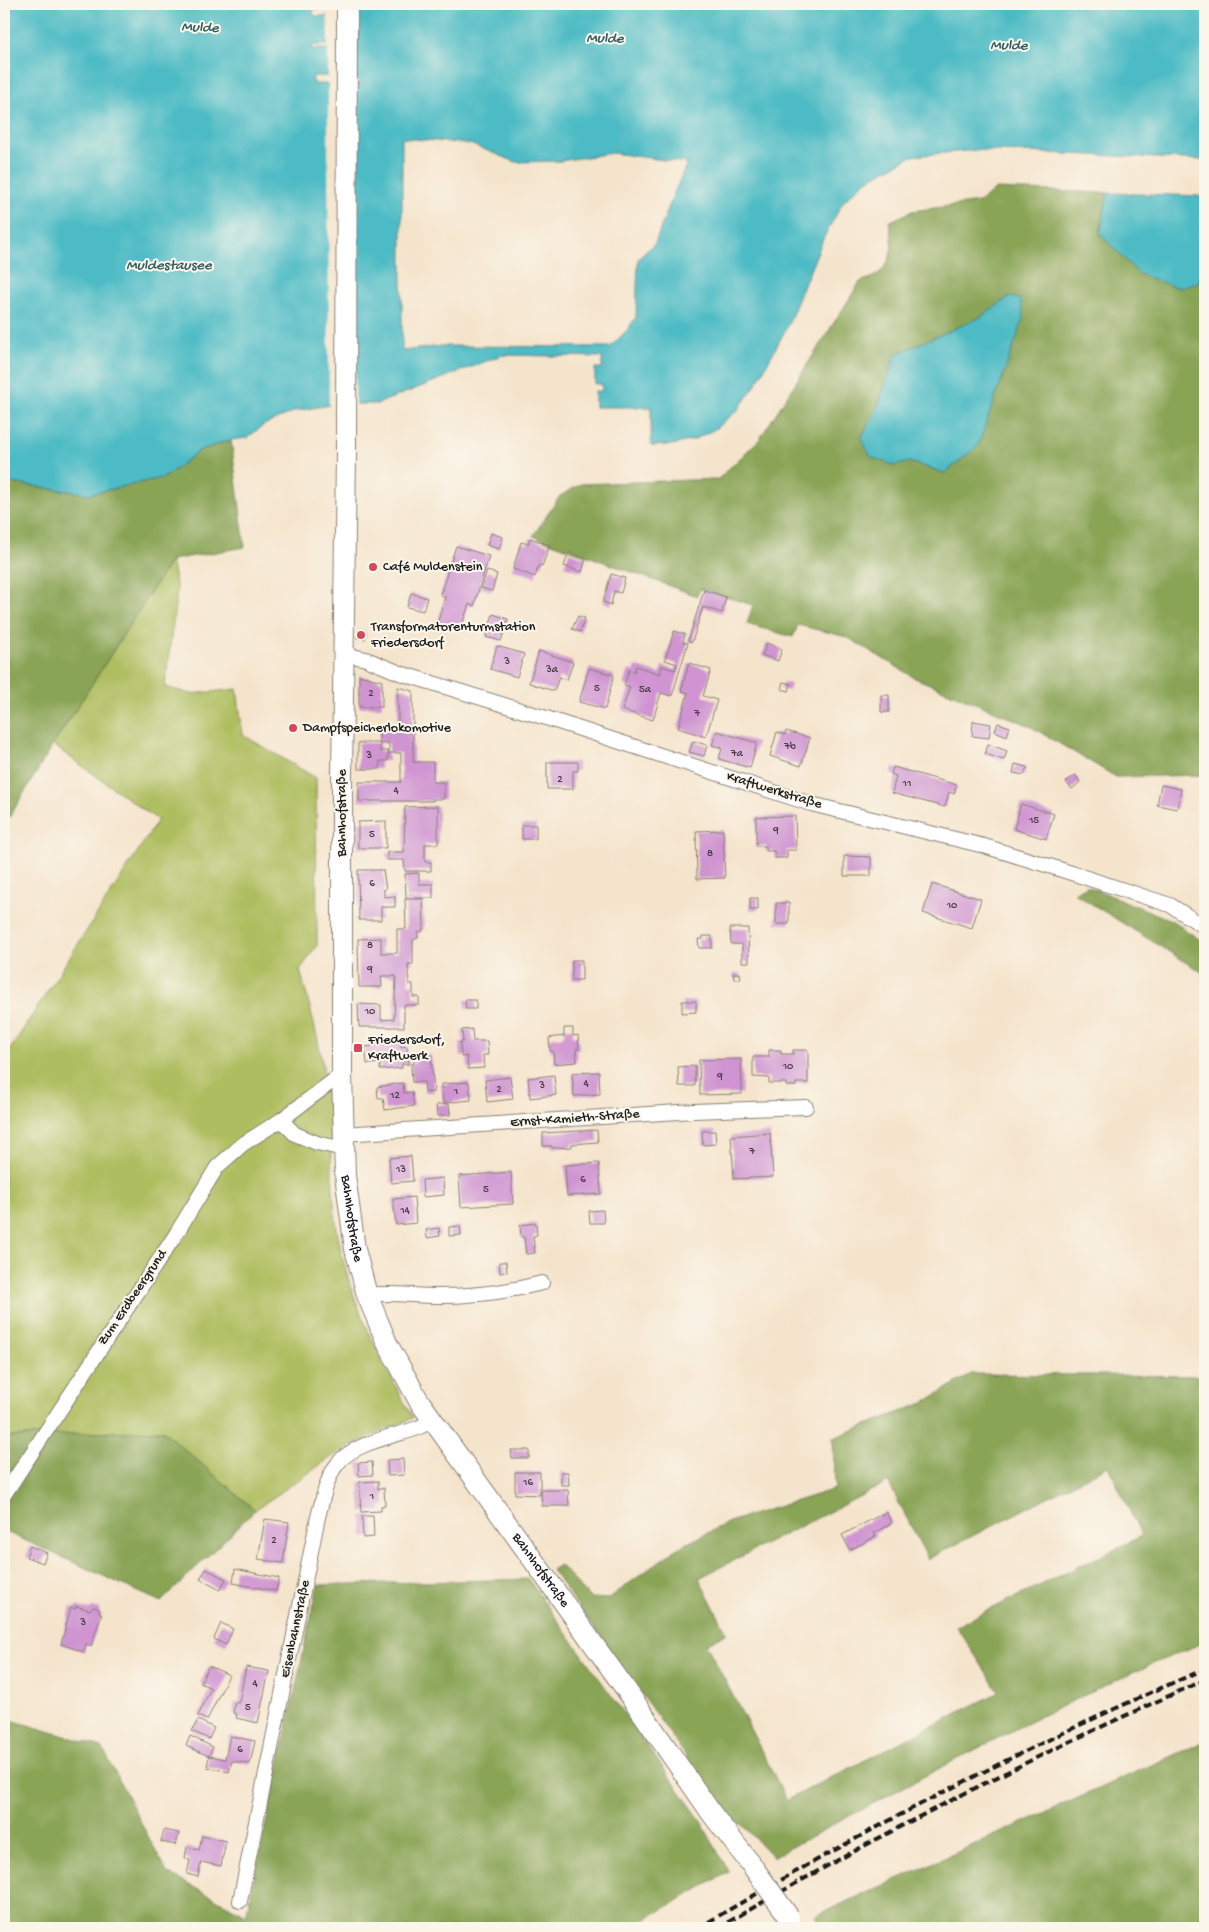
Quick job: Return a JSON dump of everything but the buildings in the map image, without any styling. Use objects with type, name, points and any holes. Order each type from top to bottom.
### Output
[{"type":"main road","name":"Bahnhofstraße","points":[[347,4],[342,1074],[343,1142],[355,1249],[367,1295],[397,1362],[432,1420],[625,1688],[712,1814],[793,1922]]},
{"type":"street","name":"Kraftwerkstraße","points":[[343,654],[366,659],[400,673],[543,717],[811,804],[984,846],[1059,869],[1170,905],[1205,926]]},
{"type":"street","name":"Zum Erdbeergrund","points":[[4,1495],[176,1234],[217,1167],[243,1144],[281,1120],[342,1074]]},
{"type":"street","name":"Ernst-Kamieth-Straße","points":[[343,1142],[694,1112],[806,1107]]},
{"type":"street","points":[[281,1120],[295,1134],[317,1142],[343,1142]]},
{"type":"street","points":[[367,1295],[385,1292],[463,1296],[511,1291],[542,1283]]},
{"type":"street","name":"Eisenbahnstraße","points":[[240,1901],[318,1517],[330,1476],[339,1461],[350,1452],[417,1428],[432,1420]]},
{"type":"green space","points":[[996,189],[1108,193],[1100,234],[1197,283],[1205,273],[1205,775],[1116,777],[1028,725],[915,678],[847,637],[798,625],[793,637],[747,624],[753,605],[700,589],[697,596],[533,536],[560,496],[581,484],[718,479],[759,440],[860,282],[871,278],[884,268],[890,256],[892,243],[889,222],[912,211],[979,202]],"holes":[[[1009,297],[945,473],[909,462],[861,438],[876,411],[896,355],[979,318]]]},
{"type":"green space","points":[[231,440],[245,547],[171,560],[53,745],[4,826],[4,482],[90,494],[165,477],[200,450]]},
{"type":"green space","points":[[171,560],[177,590],[165,687],[191,694],[237,689],[243,735],[316,778],[317,945],[300,970],[324,1070],[330,1122],[333,1196],[337,1233],[347,1273],[362,1316],[391,1378],[413,1418],[346,1447],[255,1510],[162,1430],[4,1437],[4,1059],[158,820],[53,745]]},
{"type":"green space","points":[[1087,886],[1171,920],[1205,943],[1205,974],[1074,893]]},
{"type":"green space","points":[[971,1374],[1205,1376],[1205,1642],[1149,1665],[1040,1717],[773,1857],[742,1825],[729,1816],[552,1570],[560,1565],[590,1598],[608,1599],[676,1549],[729,1522],[835,1489],[833,1438],[923,1403]],"holes":[[[1108,1466],[1142,1536],[956,1626],[999,1692],[787,1800],[706,1644],[727,1633],[699,1578],[888,1482],[928,1559]]]},
{"type":"green space","points":[[162,1430],[255,1510],[161,1602],[4,1531],[4,1437]]},
{"type":"green space","points":[[528,1579],[699,1818],[729,1872],[629,1928],[4,1928],[4,1718],[102,1747],[167,1873],[246,1915],[318,1585]]},
{"type":"green space","points":[[1205,1741],[1205,1928],[824,1928],[815,1916]]},
{"type":"water","points":[[4,4],[1205,4],[1205,160],[976,150],[912,156],[865,181],[843,202],[823,239],[786,329],[755,386],[737,411],[715,429],[693,440],[672,445],[651,446],[651,407],[595,407],[595,391],[602,391],[602,384],[595,384],[595,368],[602,368],[602,357],[502,355],[377,404],[336,404],[295,411],[264,425],[247,438],[231,440],[200,450],[165,477],[90,494],[4,482]],"holes":[[[315,9],[358,9],[358,16],[314,16],[313,11]],[[314,45],[358,45],[358,49],[314,49],[312,47]],[[314,76],[358,77],[358,84],[315,84],[312,79]],[[335,134],[359,134],[356,357],[335,358]],[[402,138],[470,144],[516,162],[560,161],[612,153],[687,163],[655,243],[638,259],[636,317],[628,329],[610,347],[441,346],[402,351]]]},
{"type":"water","points":[[1108,193],[1205,196],[1205,273],[1197,283],[1178,288],[1139,274],[1100,234]]},
{"type":"water","points":[[1009,297],[1020,299],[1024,317],[978,446],[945,473],[909,462],[895,466],[871,457],[861,438],[876,411],[896,354],[979,318]]},
{"type":"pier","points":[[328,4],[356,4],[355,405],[357,407],[329,408],[328,82],[355,82],[355,79],[328,79],[328,14],[355,14],[355,11],[328,11]]},
{"type":"railway","points":[[698,1928],[822,1857],[947,1790],[1075,1727],[1205,1669]]},
{"type":"railway","points":[[718,1928],[897,1828],[1019,1766],[1205,1680]]},
{"type":"place","name":"Café Muldenstein","points":[[373,567]]},
{"type":"place","name":"Transformatorenturmstation Friedersdorf","points":[[361,635]]},
{"type":"place","name":"Dampfspeicherlokomotive","points":[[293,728]]},
{"type":"place","name":"Friedersdorf, Kraftwerk","points":[[358,1048]]},
{"type":"water label","name":"Mulde","points":[[200,28]]},
{"type":"water label","name":"Mulde","points":[[605,39]]},
{"type":"water label","name":"Mulde","points":[[1009,46]]},
{"type":"water label","name":"Muldestausee","points":[[169,266]]}]
